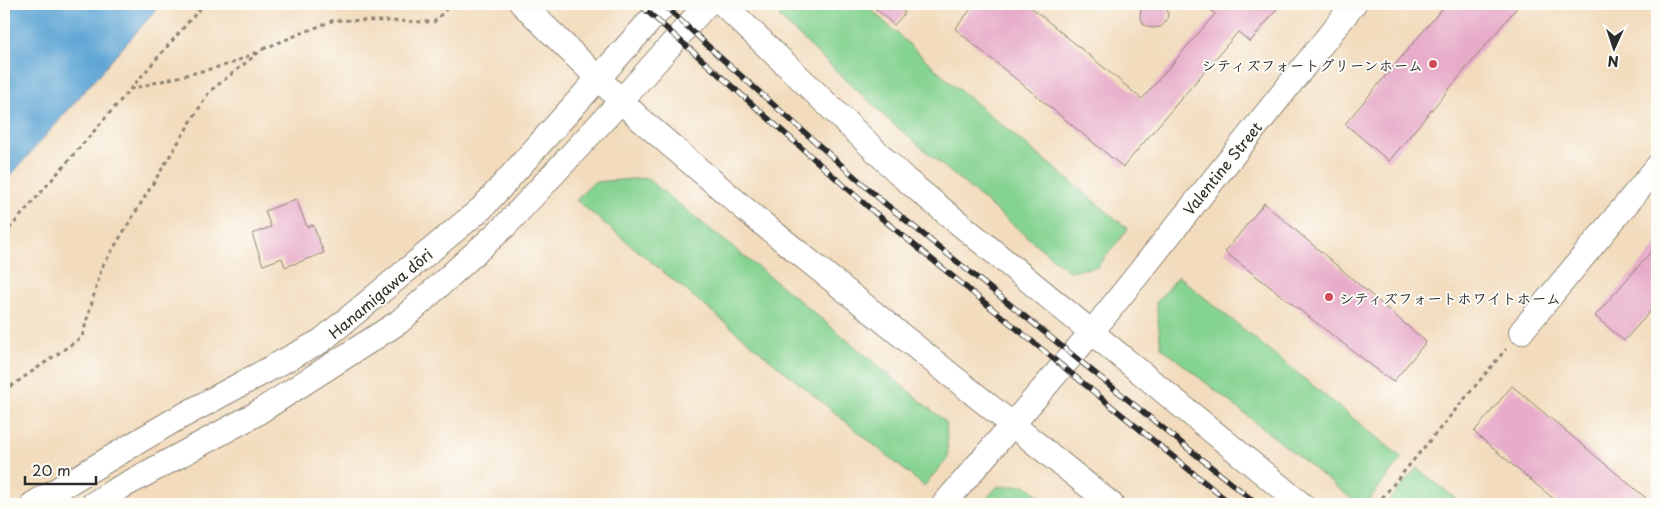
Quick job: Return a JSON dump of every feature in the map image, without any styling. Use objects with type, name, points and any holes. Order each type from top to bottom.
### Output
[{"type":"street","points":[[522,4],[655,133],[753,216],[1111,504]]},
{"type":"street","name":"Hanamigawa dōri","points":[[33,504],[171,422],[321,341],[482,208],[665,4]]},
{"type":"street","name":"Hanamigawa dōri","points":[[93,504],[254,415],[399,322],[506,225],[707,4]]},
{"type":"street","points":[[723,4],[905,179],[1301,504]]},
{"type":"street","name":"Valentine Street","points":[[944,504],[1091,333],[1354,4]]},
{"type":"street","points":[[1521,332],[1657,167]]},
{"type":"path","points":[[4,235],[204,4]]},
{"type":"path","points":[[130,89],[230,64],[334,20],[434,22],[450,4]]},
{"type":"path","points":[[4,392],[82,337],[102,267],[209,92],[263,49]]},
{"type":"path","points":[[1377,504],[1521,332]]},
{"type":"green space","points":[[779,4],[865,4],[950,82],[1128,229],[1097,267],[1068,271],[890,121],[780,18]]},
{"type":"green space","points":[[646,178],[789,292],[946,422],[948,458],[924,486],[576,200],[594,182]]},
{"type":"green space","points":[[1178,276],[1402,458],[1368,501],[1358,504],[1161,347],[1156,303]]},
{"type":"green space","points":[[1417,468],[1421,471],[1462,504],[1386,504]]},
{"type":"green space","points":[[1026,485],[1049,504],[982,504],[997,487]]},
{"type":"water","points":[[4,4],[161,4],[4,183]]},
{"type":"building","points":[[870,4],[894,4],[905,13],[894,25]]},
{"type":"building","points":[[975,4],[1027,4],[1142,99],[1215,14],[1210,9],[1214,4],[1281,4],[1250,42],[1238,32],[1123,167],[955,29]]},
{"type":"building","points":[[1145,4],[1164,4],[1168,12],[1167,20],[1161,27],[1152,28],[1144,25],[1140,17],[1141,8]]},
{"type":"building","name":"シティズフォートグリーンホーム","points":[[1446,4],[1520,4],[1389,161],[1345,124]]},
{"type":"building","points":[[1653,4],[1657,4],[1657,15]]},
{"type":"building","points":[[296,199],[307,227],[313,225],[324,253],[285,267],[282,258],[263,265],[252,234],[271,227],[265,211]]},
{"type":"building","name":"シティズフォートホワイトホーム","points":[[1264,203],[1426,342],[1393,382],[1225,252]]},
{"type":"building","points":[[1657,245],[1657,304],[1624,341],[1595,316]]},
{"type":"building","points":[[1512,386],[1653,504],[1560,504],[1515,467],[1474,432]]},
{"type":"railway","points":[[639,4],[874,212],[1231,504]]},
{"type":"railway","points":[[663,4],[882,201],[1257,504]]},
{"type":"place","name":"シティズフォートグリーンホーム","points":[[1433,64]]},
{"type":"place","name":"シティズフォートホワイトホーム","points":[[1329,297]]}]
